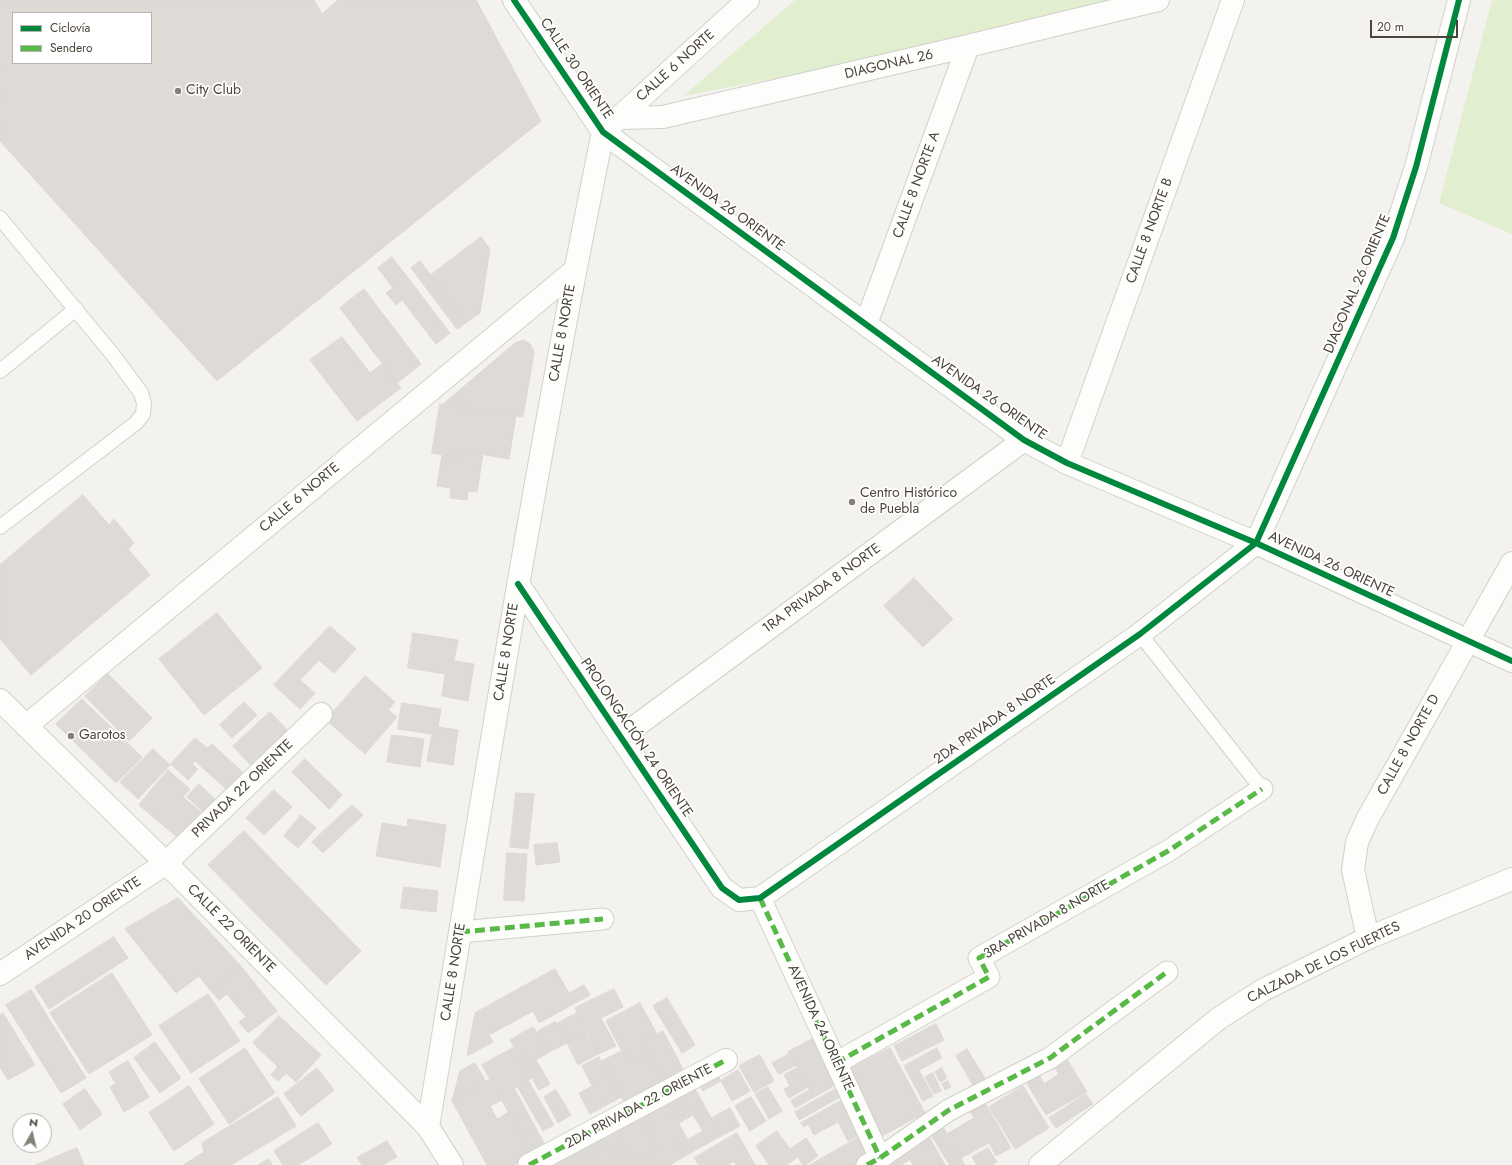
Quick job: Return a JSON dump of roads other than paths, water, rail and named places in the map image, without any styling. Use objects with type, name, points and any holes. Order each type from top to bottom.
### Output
[{"type":"street","name":"CALLE 30 ORIENTE","points":[[514,0],[611,125]]},
{"type":"street","name":"CALLE 6 NORTE","points":[[611,125],[748,0]]},
{"type":"street","name":"DIAGONAL 26","points":[[611,125],[663,117],[1158,0]]},
{"type":"street","name":"CALLE 8 NORTE B","points":[[1067,462],[1233,0]]},
{"type":"street","name":"DIAGONAL 26 ORIENTE","points":[[1256,543],[1393,238],[1416,167],[1459,0]]},
{"type":"street","name":"CALLE 8 NORTE A","points":[[866,324],[968,46]]},
{"type":"street","name":"CALLE 8 NORTE","points":[[428,1127],[518,584],[574,271],[611,125]]},
{"type":"street","name":"AVENIDA 26 ORIENTE","points":[[611,125],[866,324],[1024,440],[1067,462],[1256,543],[1512,661]]},
{"type":"street","name":"CALLE 6 NORTE","points":[[26,726],[574,271]]},
{"type":"street","name":"1RA PRIVADA 8 NORTE","points":[[621,737],[1024,440]]},
{"type":"street","name":"2DA PRIVADA 8 NORTE","points":[[749,899],[1140,634],[1256,543]]},
{"type":"street","name":"CALLE 8 NORTE D","points":[[1368,938],[1353,870],[1357,842],[1368,818],[1512,563]]},
{"type":"street","name":"PROLONGACIÓN 24 ORIENTE","points":[[518,584],[722,888],[749,899]]},
{"type":"street","name":"CALLE 22 ORIENTE","points":[[0,700],[166,863],[428,1127],[452,1165]]},
{"type":"street","name":"PRIVADA 22 ORIENTE","points":[[166,863],[322,714]]},
{"type":"street","name":"3RA PRIVADA 8 NORTE","points":[[836,1063],[989,977],[979,958],[1168,851],[1262,789]]},
{"type":"street","name":"AVENIDA 20 ORIENTE","points":[[0,974],[166,863]]},
{"type":"street","name":"CALZADA DE LOS FUERTES","points":[[1040,1165],[1218,1019],[1263,990],[1368,938],[1512,879]]},
{"type":"street","name":"AVENIDA 24 ORIENTE","points":[[749,899],[836,1063],[874,1161]]},
{"type":"street","points":[[460,932],[603,919]]},
{"type":"street","points":[[874,1161],[949,1110],[1050,1058],[1168,972]]},
{"type":"street","name":"2DA PRIVADA 22 ORIENTE","points":[[530,1165],[726,1060]]},
{"type":"lane","points":[[0,218],[113,355],[141,392],[144,403],[143,414],[136,423],[0,527]]},
{"type":"lane","points":[[0,372],[76,309]]},
{"type":"lane","points":[[1140,634],[1262,789]]},
{"type":"place","name":"City Club","points":[[178,91]]},
{"type":"place","name":"Centro Histórico de Puebla","points":[[852,502]]},
{"type":"place","name":"Garotos","points":[[71,736]]}]
